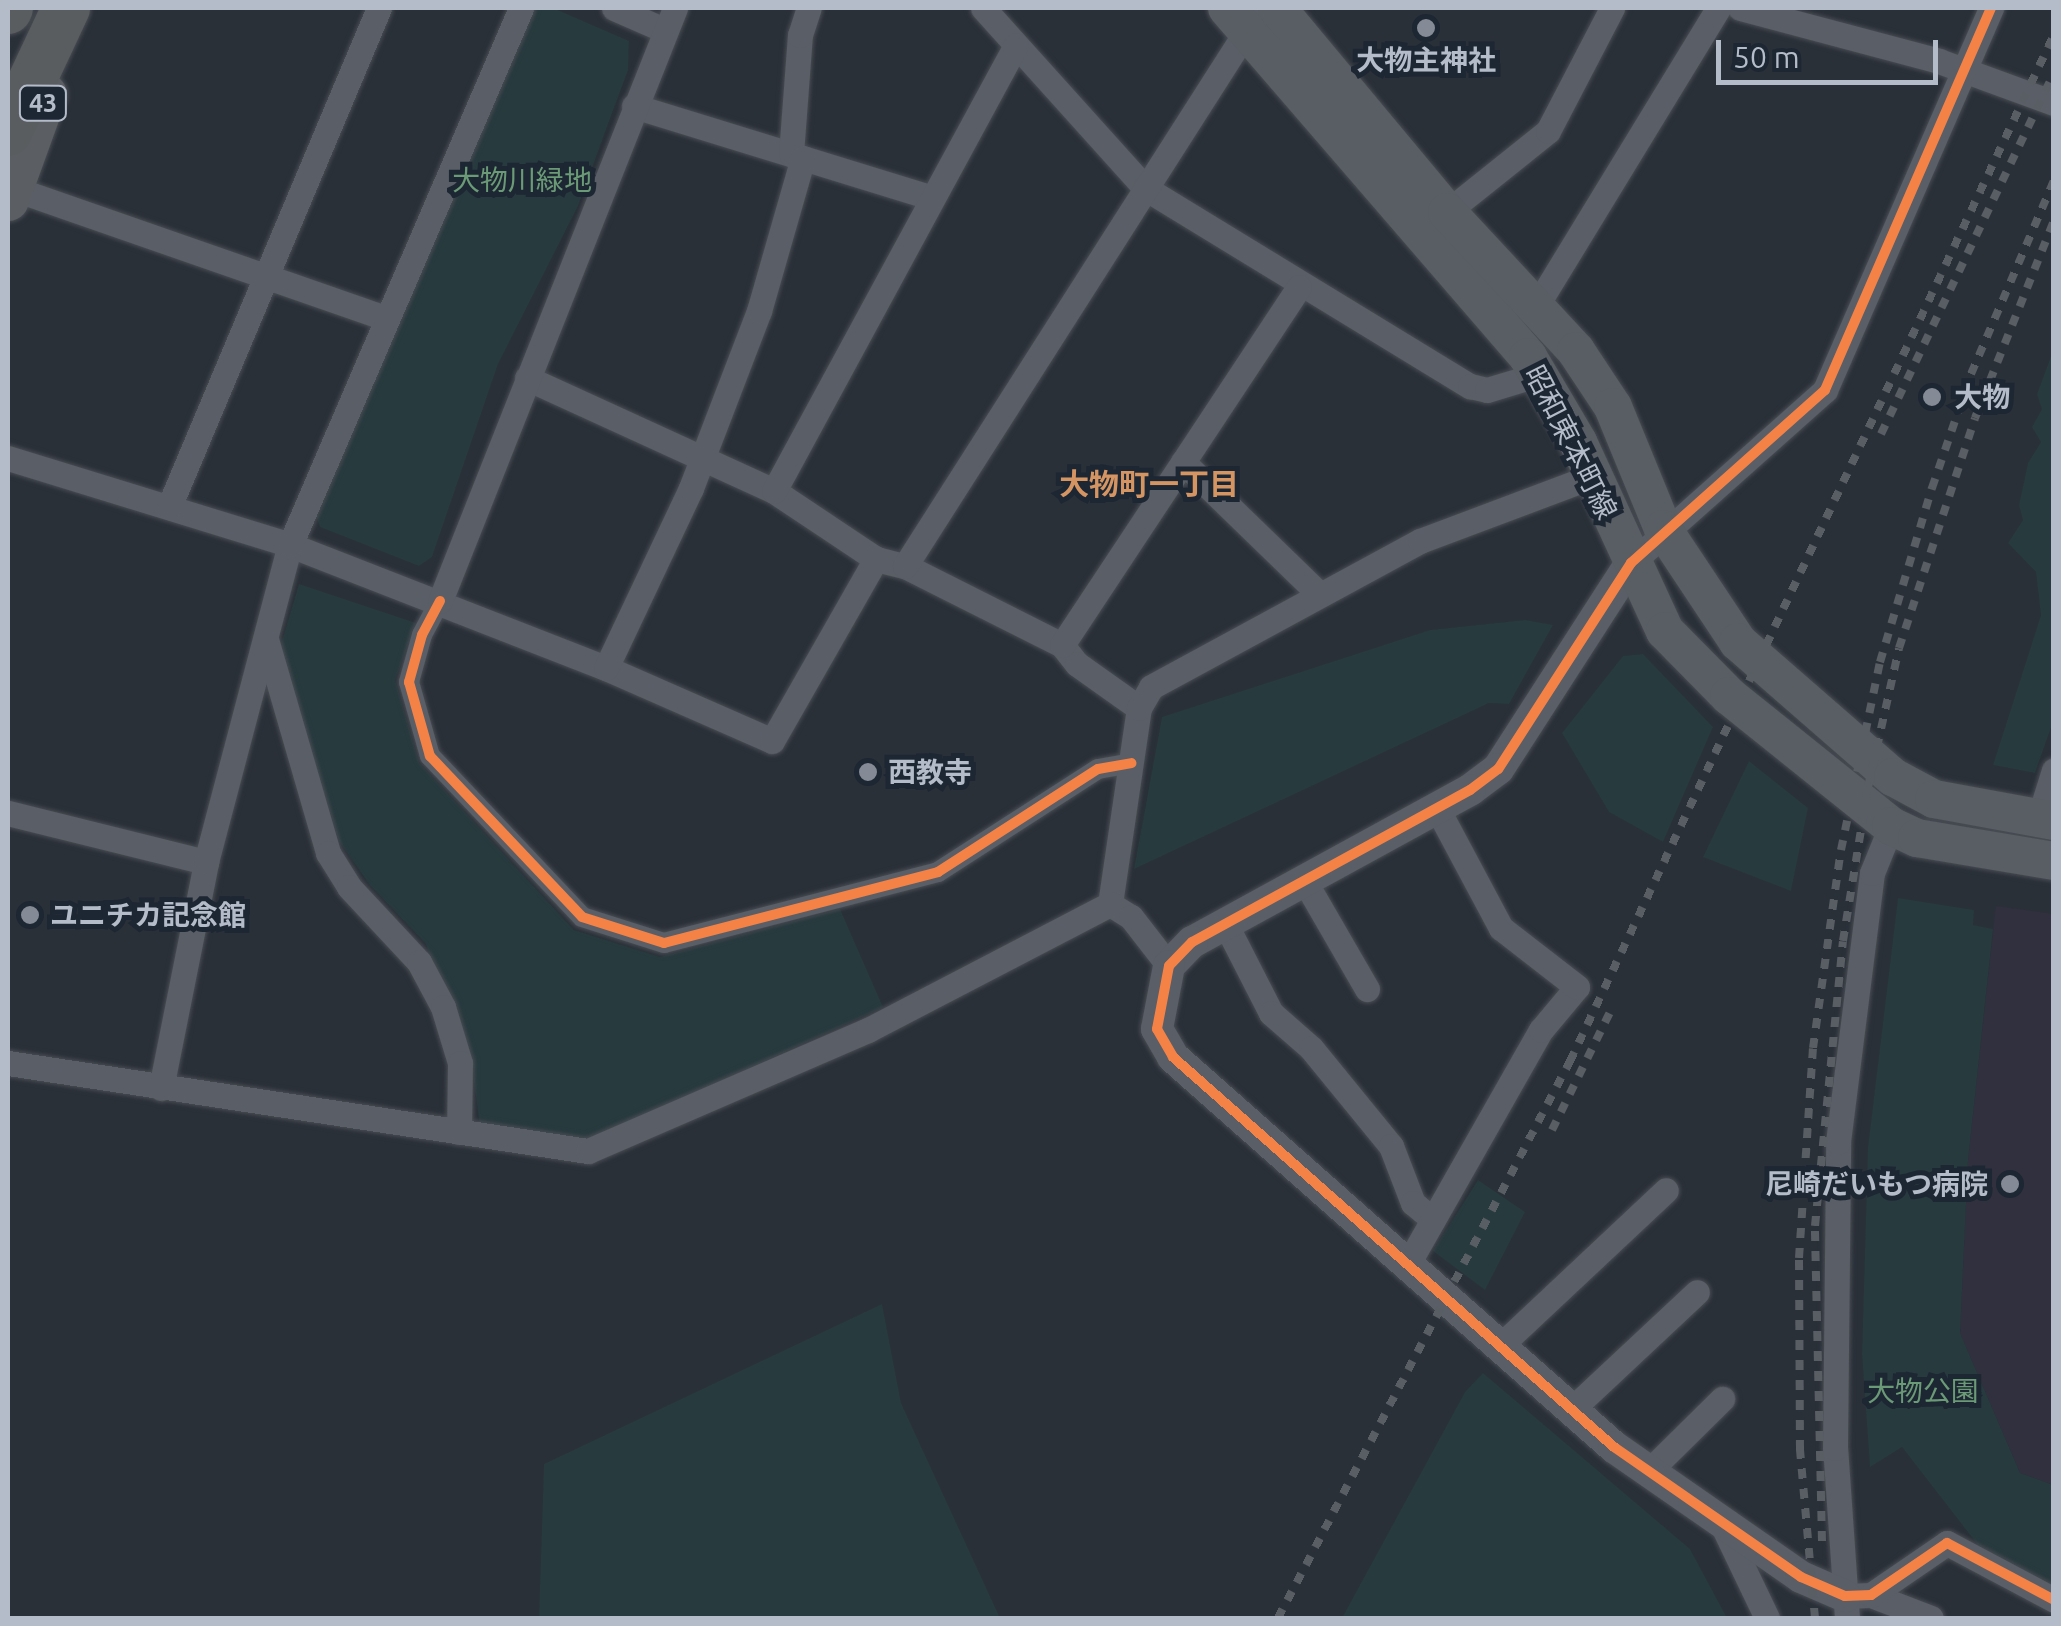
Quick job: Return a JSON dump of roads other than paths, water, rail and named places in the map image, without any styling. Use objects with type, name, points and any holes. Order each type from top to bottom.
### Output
[{"type":"highway","points":[[8,132],[66,8]]},
{"type":"highway","name":"43","points":[[10,194],[83,8]]},
{"type":"main road","name":"昭和東本町線","points":[[1277,8],[1447,212],[1537,305],[1612,406],[1663,529],[1738,642],[1893,777],[1934,799],[2046,819]]},
{"type":"main road","name":"昭和東本町線","points":[[1244,15],[1540,374],[1593,476],[1665,631],[1729,696],[1891,826],[1917,838],[2054,861]]},
{"type":"street","points":[[170,507],[265,272],[379,8]]},
{"type":"street","points":[[162,1088],[206,862],[290,545],[521,8]]},
{"type":"street","points":[[614,8],[670,19],[440,601],[422,635],[409,682],[430,756],[582,916],[664,944],[938,872],[1098,769],[1131,763]]},
{"type":"street","points":[[606,668],[692,488],[699,458],[759,311],[797,156],[800,35],[810,8]]},
{"type":"street","points":[[983,8],[1144,188],[1298,287],[1477,388],[1540,374]]},
{"type":"street","points":[[1447,212],[1548,131],[1612,8]]},
{"type":"street","points":[[1537,305],[1718,8]]},
{"type":"street","points":[[1740,8],[1962,70],[2054,103]]},
{"type":"street","points":[[1931,1618],[1854,1603],[1801,1577],[1649,1471],[1572,1409],[1173,1056],[1157,1028],[1168,966],[1224,921],[1484,780],[1517,746],[1631,563],[1663,529],[1825,390],[1991,8]]},
{"type":"street","points":[[905,566],[1144,188],[1244,15]]},
{"type":"street","points":[[774,491],[930,196],[1016,45]]},
{"type":"street","points":[[634,106],[930,196]]},
{"type":"street","points":[[10,194],[265,272],[385,318]]},
{"type":"street","points":[[1062,645],[1298,287]]},
{"type":"street","points":[[528,378],[774,491],[876,559],[905,566],[1062,645],[1077,664],[1140,708]]},
{"type":"street","points":[[8,458],[290,545],[606,668],[772,742],[876,559]]},
{"type":"street","points":[[1183,462],[1320,594]]},
{"type":"street","points":[[1110,904],[1140,708],[1151,687],[1420,541],[1593,476]]},
{"type":"street","points":[[266,638],[328,853],[350,887],[419,962],[443,1007],[460,1064],[459,1132]]},
{"type":"street","points":[[2046,819],[2054,770]]},
{"type":"street","points":[[1409,1262],[1541,1030],[1578,987],[1501,928],[1436,808]]},
{"type":"street","points":[[8,813],[206,862]]},
{"type":"street","points":[[1854,1603],[1832,1309],[1838,1142],[1872,873],[1891,826]]},
{"type":"street","points":[[1304,880],[1367,989]]},
{"type":"street","points":[[8,1063],[572,1151],[606,1145],[868,1030],[1110,904]]},
{"type":"street","points":[[1110,904],[1130,917],[1168,966]]},
{"type":"street","points":[[1224,921],[1271,1013],[1311,1048],[1391,1146],[1413,1203],[1432,1220]]},
{"type":"street","points":[[1501,1345],[1666,1190]]},
{"type":"street","points":[[1572,1409],[1697,1292]]},
{"type":"street","points":[[1649,1471],[1722,1399]]},
{"type":"street","points":[[1717,1515],[1767,1618]]},
{"type":"street","points":[[1854,1603],[1947,1543],[2054,1600]]},
{"type":"railway","points":[[1278,1618],[1570,1061],[2054,35]]},
{"type":"railway","points":[[1881,434],[2054,73]]},
{"type":"railway","points":[[1815,1618],[1800,1450],[1799,1258],[1813,1048],[1841,850],[1880,662],[1932,488],[1971,374],[2054,180]]},
{"type":"railway","points":[[1822,1541],[1815,1226],[1843,941],[1868,787],[1899,648],[1975,418],[2054,220]]},
{"type":"railway","points":[[1552,1130],[1614,1004]]},
{"type":"place","name":"大物主神社","points":[[1426,28]]},
{"type":"place","name":"大物","points":[[1932,397]]},
{"type":"place","name":"西教寺","points":[[868,772]]},
{"type":"place","name":"ユニチカ記念館","points":[[30,915]]},
{"type":"place","name":"尼崎だいもつ病院","points":[[2010,1184]]},
{"type":"district","name":"大物町一丁目","points":[[1149,484]]},
{"type":"park label","name":"大物川緑地","points":[[522,180]]},
{"type":"park label","name":"大物公園","points":[[1923,1391]]}]
